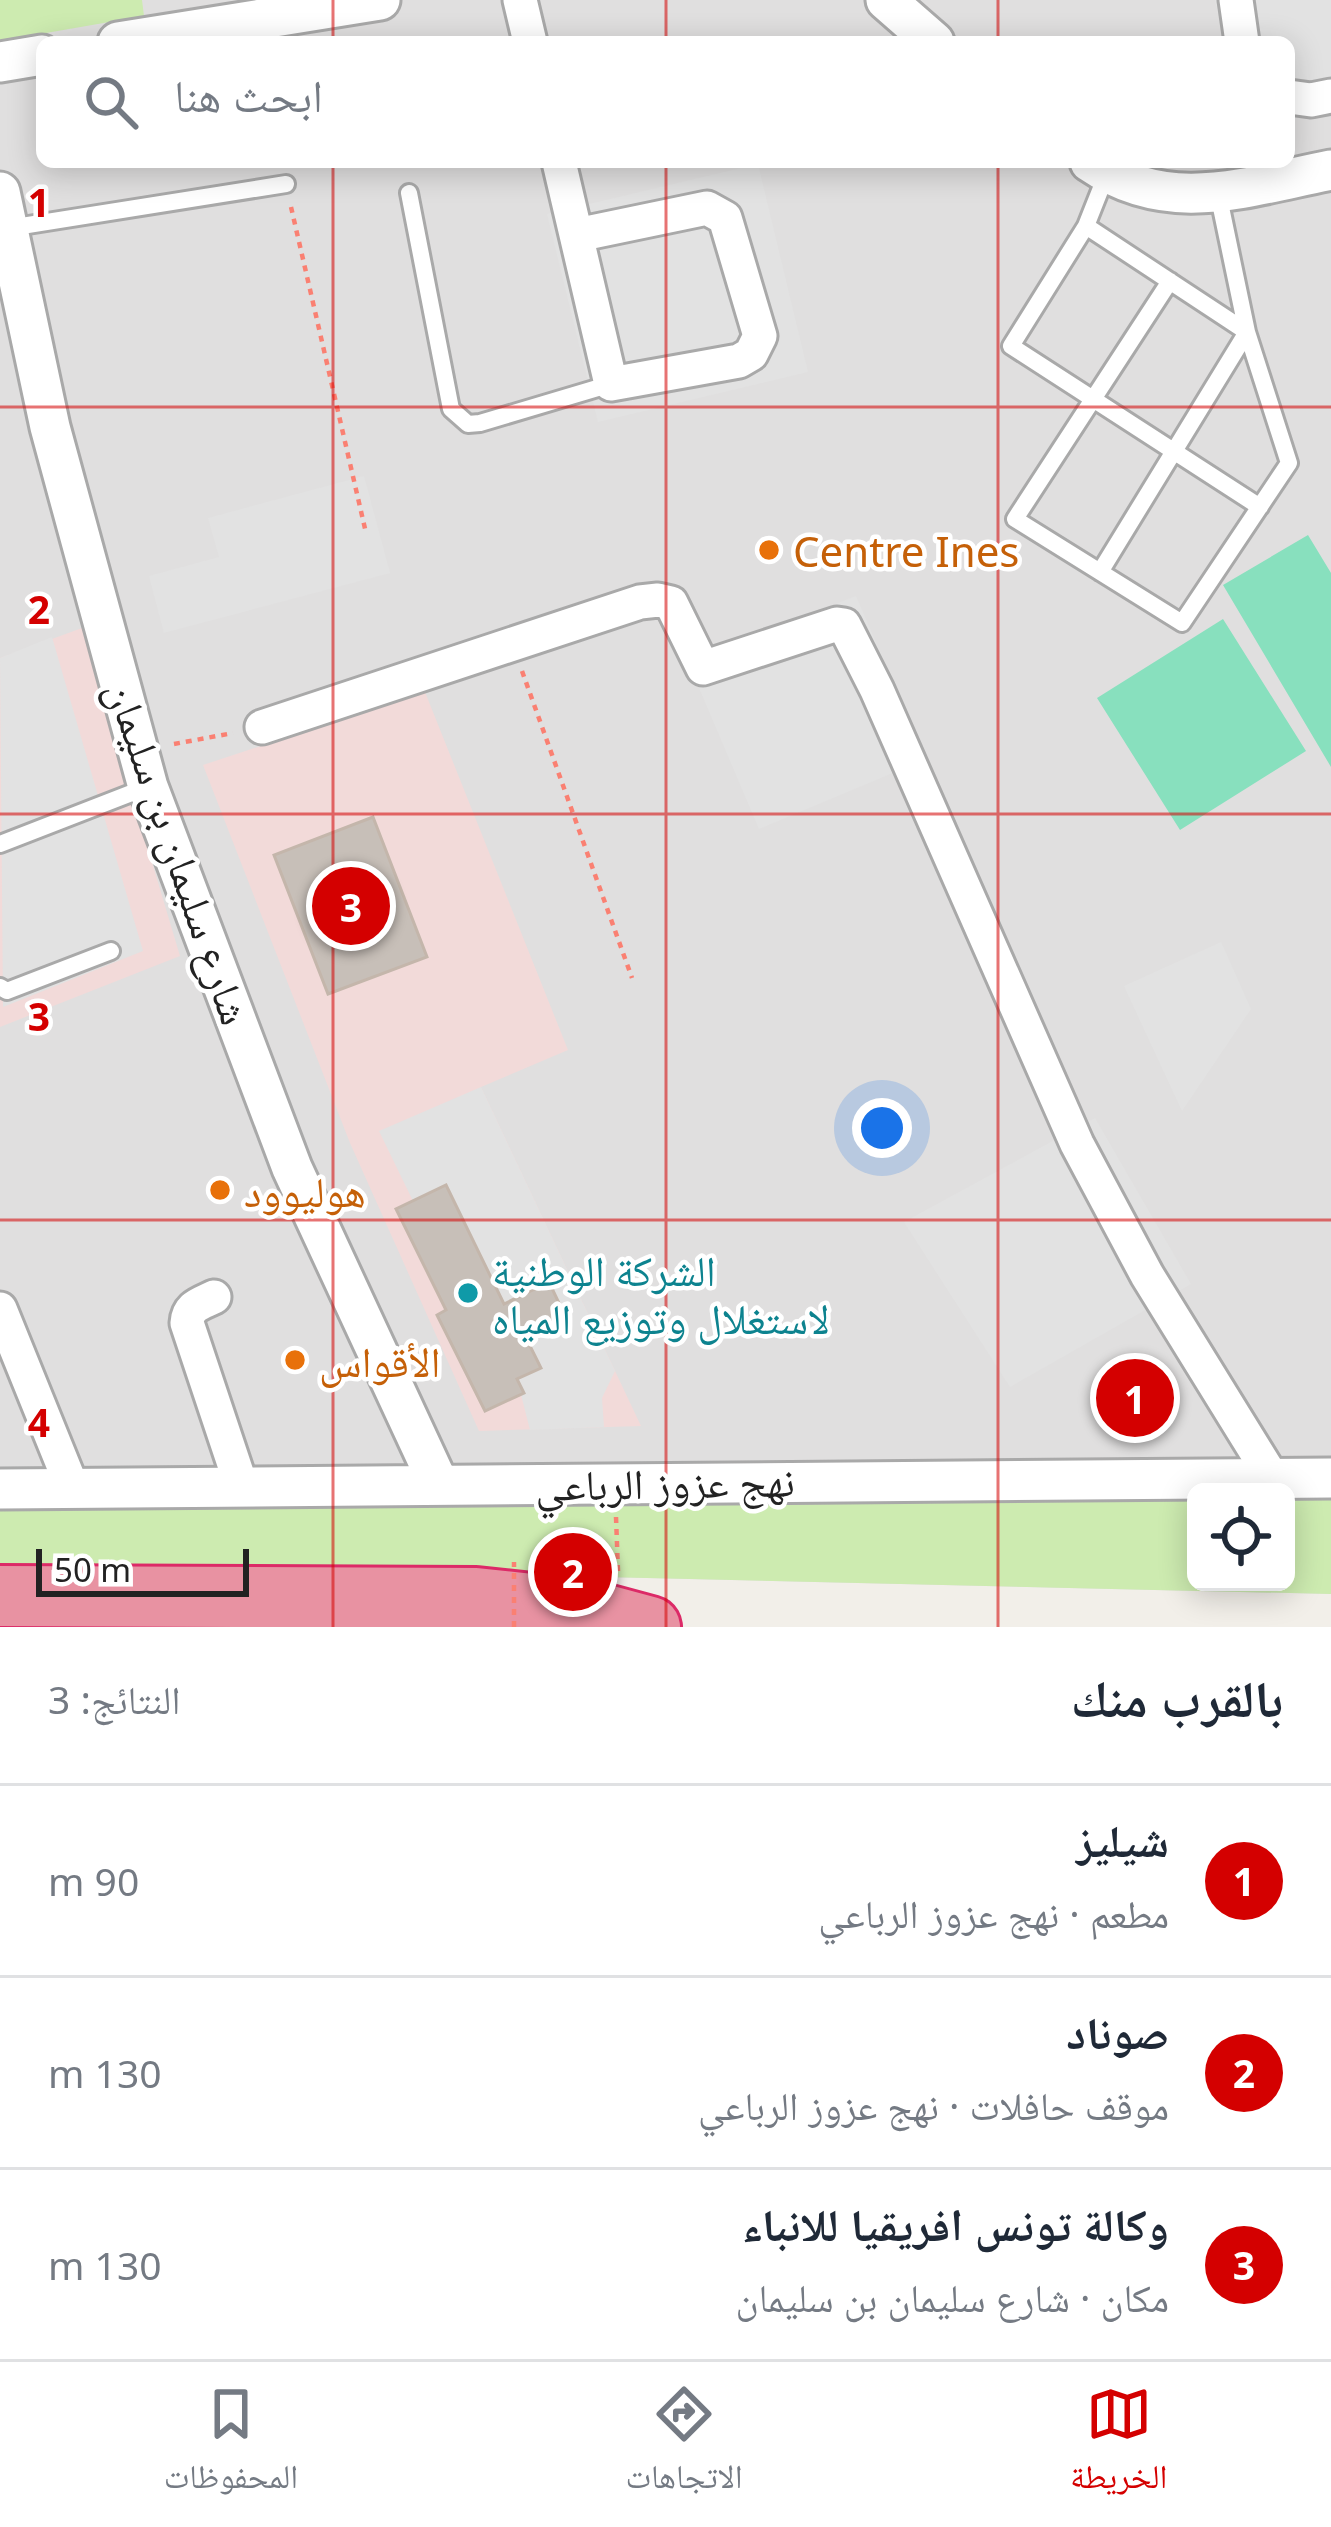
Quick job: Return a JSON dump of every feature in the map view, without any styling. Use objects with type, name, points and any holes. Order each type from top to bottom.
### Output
[{"type":"highway","points":[[0,1596],[476,1598],[587,1610],[650,1627]]},
{"type":"street","points":[[129,36],[164,17],[380,0]]},
{"type":"street","points":[[520,0],[529,36]]},
{"type":"street","points":[[886,0],[927,36]]},
{"type":"street","points":[[1236,0],[1241,36]]},
{"type":"street","points":[[0,62],[36,56]]},
{"type":"street","points":[[1295,99],[1331,96]]},
{"type":"street","points":[[560,168],[611,384],[739,361],[751,353],[760,335],[725,218],[717,210],[707,208],[577,235]]},
{"type":"street","points":[[1098,168],[1133,186],[1191,196],[1331,170]]},
{"type":"street","name":"شارع سليمان بن سليمان","points":[[4,210],[50,427],[143,769],[292,1168],[439,1485]]},
{"type":"street","points":[[262,727],[658,600],[671,604],[680,616],[703,668],[837,624],[847,628],[1077,1144],[1147,1275],[1273,1479]]},
{"type":"street","points":[[214,1297],[194,1306],[187,1323],[242,1488]]},
{"type":"street","points":[[0,1309],[72,1487]]},
{"type":"street","name":"نهج عزوز الرباعي","points":[[0,1489],[1331,1478]]},
{"type":"lane","points":[[1098,168],[1085,226],[1011,346],[1260,507]]},
{"type":"lane","points":[[4,210],[286,184]]},
{"type":"lane","points":[[409,193],[451,409],[459,417],[468,424],[480,423],[611,384]]},
{"type":"lane","points":[[1170,281],[1015,519],[1181,623],[1289,463],[1247,332],[1218,193]]},
{"type":"lane","points":[[1085,226],[1247,332]]},
{"type":"lane","points":[[1100,572],[1247,332]]},
{"type":"lane","points":[[0,844],[143,769]]},
{"type":"lane","points":[[0,987],[7,991],[111,951]]},
{"type":"path","points":[[286,184],[366,533]]},
{"type":"path","points":[[512,644],[632,978]]},
{"type":"path","points":[[143,769],[262,727]]},
{"type":"path","points":[[615,1482],[619,1571]]},
{"type":"path","points":[[514,1562],[514,1627]]},
{"type":"shaded area","points":[[0,0],[1331,0],[1331,1594],[1202,1591],[1295,1591],[1295,1483],[1187,1483],[1187,1591],[387,1572],[0,1569]]},
{"type":"shaded area","points":[[1215,0],[1331,0],[1331,111],[1295,119],[1295,36],[1223,36]]},
{"type":"shaded area","points":[[741,168],[759,168],[808,372],[598,422],[547,214]]},
{"type":"shaded area","points":[[364,476],[390,573],[164,633],[149,576],[219,557],[208,518]]},
{"type":"shaded area","points":[[856,596],[926,759],[759,829],[688,662]]},
{"type":"shaded area","points":[[82,628],[180,956],[0,1027],[0,658]]},
{"type":"shaded area","points":[[52,637],[143,951],[3,1007],[0,658]]},
{"type":"shaded area","points":[[425,692],[568,1050],[481,1087],[641,1426],[479,1431],[350,1143],[203,765]]},
{"type":"shaded area","points":[[1221,942],[1251,1009],[1182,1111],[1124,986]]},
{"type":"shaded area","points":[[481,1087],[615,1371],[602,1398],[604,1427],[530,1430],[517,1379],[540,1367],[528,1342],[568,1322],[549,1283],[504,1304],[446,1185],[413,1201],[379,1131]]},
{"type":"shaded area","points":[[1095,1118],[1191,1284],[1010,1387],[904,1222]]},
{"type":"green space","points":[[0,0],[142,0],[144,16],[0,41]]},
{"type":"green space","points":[[1308,535],[1331,573],[1331,767],[1223,585]]},
{"type":"green space","points":[[1223,619],[1306,751],[1180,830],[1097,698]]},
{"type":"green space","points":[[1331,1490],[1331,1594],[1202,1591],[1295,1591],[1295,1491]]},
{"type":"green space","points":[[1187,1492],[1187,1591],[387,1572],[0,1569],[0,1510]]},
{"type":"building","points":[[373,817],[427,957],[328,994],[274,855]]},
{"type":"building","name":"الشركة الوطنية لاستغلال وتوزيع المياه","points":[[446,1185],[504,1304],[549,1282],[568,1322],[528,1342],[541,1368],[517,1379],[524,1393],[485,1411],[437,1315],[446,1310],[396,1209]]},
{"type":"place","name":"Centre Ines","points":[[769,550]]},
{"type":"place","name":"وكالة تونس افريقيا للانباء","points":[[351,906]]},
{"type":"place","name":"هوليوود","points":[[220,1190]]},
{"type":"place","name":"الشركة الوطنية لاستغلال وتوزيع المياه","points":[[468,1293]]},
{"type":"place","name":"الأقواس","points":[[295,1360]]},
{"type":"place","name":"شيليز","points":[[1135,1398]]},
{"type":"place","name":"صوناد","points":[[573,1572]]}]
